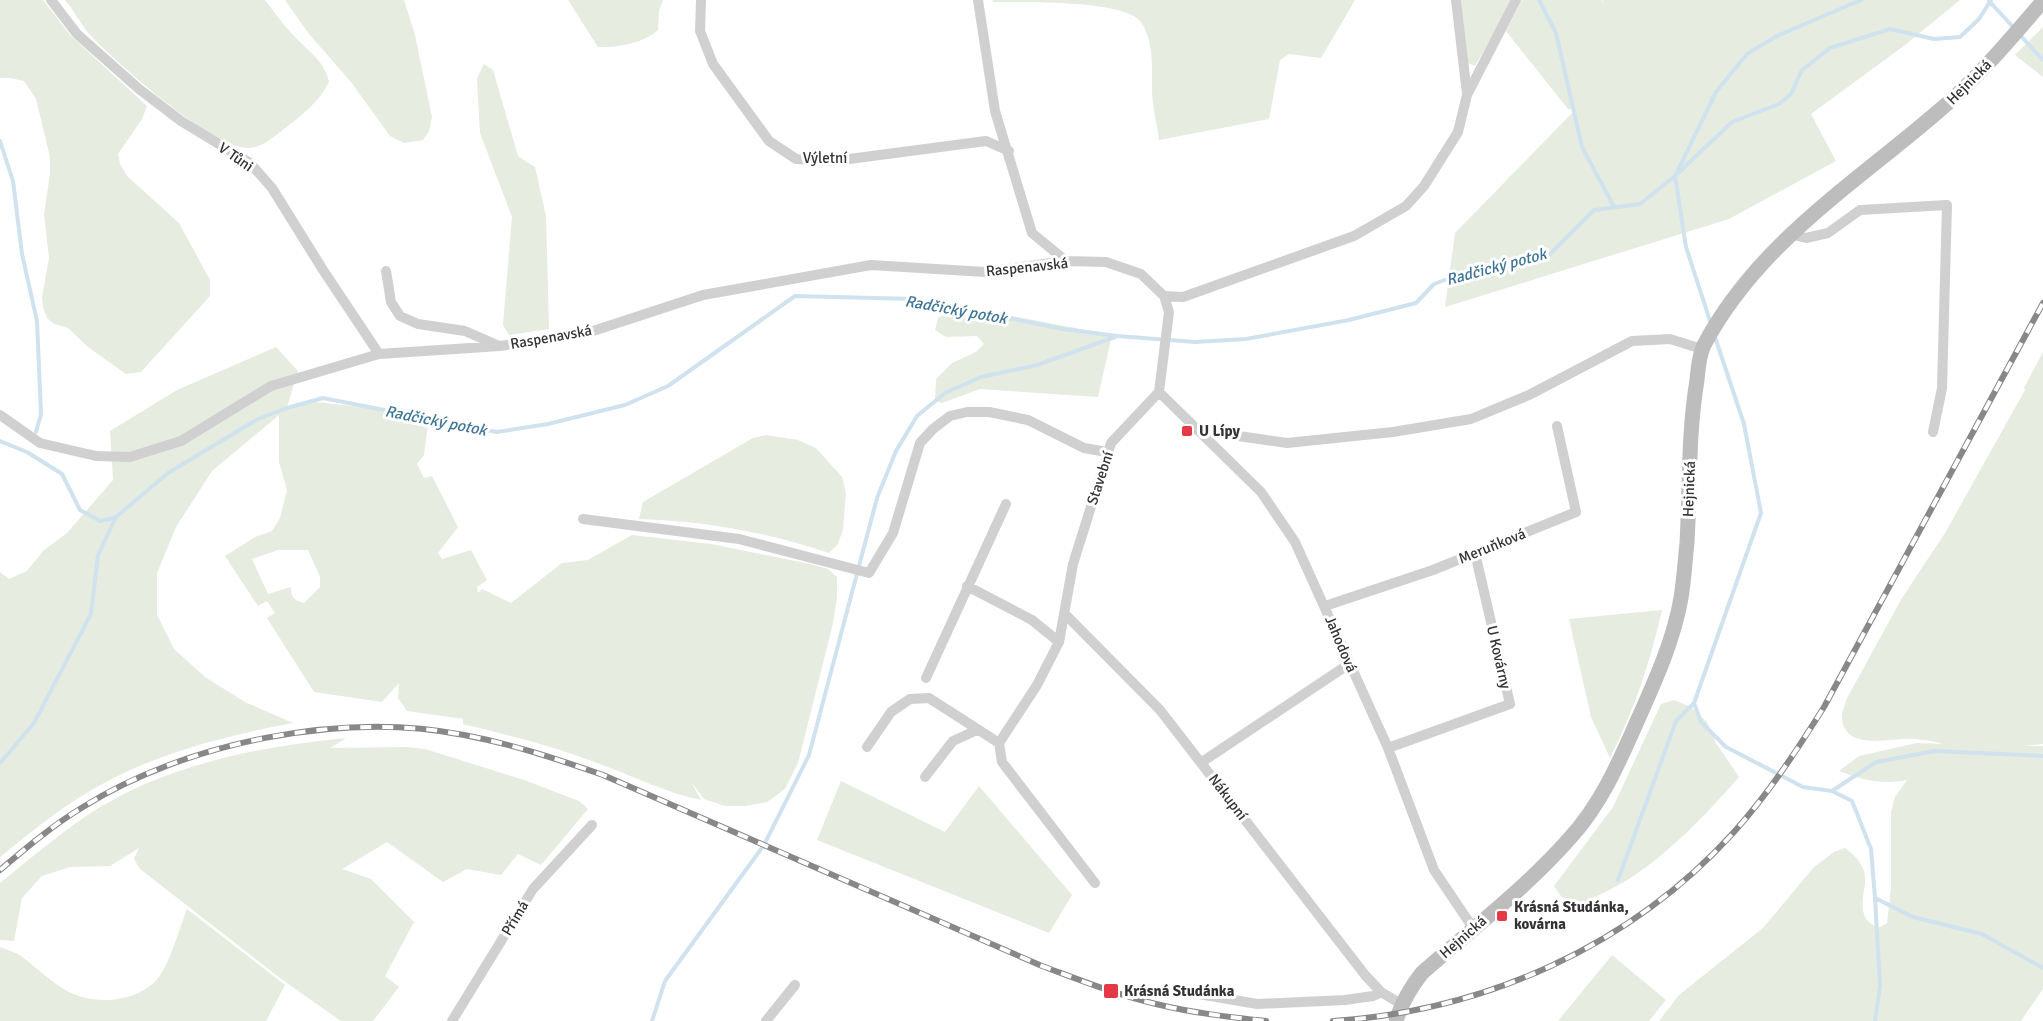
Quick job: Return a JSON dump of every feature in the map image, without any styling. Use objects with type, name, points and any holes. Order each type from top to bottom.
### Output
[{"type":"main road","name":"Hejnická","points":[[1396,1021],[1401,1004],[1412,984],[1550,860],[1591,813],[1608,784],[1650,692],[1673,630],[1681,598],[1688,519],[1692,410],[1702,349],[1732,301],[1789,234],[1944,107],[1977,76],[2043,1]]},
{"type":"street","name":"V Tůni","points":[[51,0],[77,34],[139,89],[181,121],[250,163],[272,188],[379,354]]},
{"type":"street","name":"Výletní","points":[[701,0],[700,31],[713,64],[769,141],[796,159],[834,160],[986,141],[1009,151]]},
{"type":"street","points":[[978,0],[995,111],[1032,233],[1066,261]]},
{"type":"street","points":[[1456,0],[1467,94]]},
{"type":"street","points":[[1159,392],[1169,312],[1164,296],[1183,297],[1354,236],[1406,206],[1424,186],[1458,132],[1467,94],[1516,0]]},
{"type":"street","points":[[1789,234],[1806,238],[1828,233],[1860,210],[1947,205],[1942,388],[1933,432]]},
{"type":"street","name":"Raspenavská","points":[[0,415],[40,444],[96,456],[130,457],[181,441],[271,386],[379,354],[500,346],[587,333],[704,295],[871,265],[985,272],[1066,261],[1106,262],[1141,274],[1164,296]]},
{"type":"street","name":"Raspenavská","points":[[386,271],[391,302],[400,316],[418,324],[465,331],[500,346]]},
{"type":"street","points":[[1197,430],[1287,443],[1393,432],[1471,419],[1529,395],[1632,341],[1670,339],[1702,349]]},
{"type":"street","name":"Jahodová","points":[[1159,392],[1261,492],[1295,542],[1388,748],[1434,870],[1473,928]]},
{"type":"street","name":"Stavební","points":[[999,743],[1037,685],[1059,642],[1073,564],[1111,443],[1159,392]]},
{"type":"street","points":[[583,519],[739,538],[869,573],[893,533],[920,443],[950,416],[967,412],[989,412],[1028,420],[1084,448],[1107,452]]},
{"type":"street","name":"Meruňková","points":[[1325,606],[1433,570],[1576,512],[1557,426]]},
{"type":"street","points":[[926,678],[1006,504]]},
{"type":"street","name":"U Kovárny","points":[[1388,748],[1510,704],[1474,553]]},
{"type":"street","points":[[967,586],[1032,620],[1059,642]]},
{"type":"street","name":"Nákupní","points":[[1064,613],[1160,710],[1365,975],[1381,992],[1401,1004]]},
{"type":"street","points":[[1202,762],[1349,664]]},
{"type":"street","points":[[867,747],[891,712],[910,699],[929,698],[999,743],[1002,762],[1095,883]]},
{"type":"street","points":[[925,777],[952,741],[977,729]]},
{"type":"street","name":"Přímá","points":[[452,1021],[533,889],[592,825]]},
{"type":"street","points":[[766,1021],[795,986]]},
{"type":"street","points":[[1176,990],[1257,1004],[1345,1000],[1373,996],[1381,992]]},
{"type":"shaded area","points":[[0,0],[43,0],[70,35],[147,106],[142,119],[118,154],[120,164],[127,176],[179,223],[210,280],[210,296],[141,372],[126,374],[88,347],[68,328],[54,324],[47,318],[42,297],[49,258],[44,214],[50,157],[36,99],[24,81],[0,78]]},
{"type":"shaded area","points":[[65,0],[265,0],[290,32],[321,64],[329,82],[312,106],[271,139],[250,148],[234,145],[214,136],[191,121],[122,66],[92,37]]},
{"type":"shaded area","points":[[285,0],[404,0],[415,35],[432,117],[429,131],[423,140],[404,143],[390,136],[351,82],[309,34]]},
{"type":"shaded area","points":[[568,0],[663,0],[659,11],[658,30],[652,35],[622,45],[598,47]]},
{"type":"shaded area","points":[[992,0],[1355,0],[1321,58],[1289,54],[1280,60],[1269,119],[1159,140],[1153,102],[1150,46],[1141,22],[1132,15],[1096,6],[994,2]]},
{"type":"shaded area","points":[[1461,0],[1514,0],[1475,66],[1468,63]]},
{"type":"shaded area","points":[[1522,0],[1601,0],[1605,5],[1602,0],[1960,0],[1905,45],[1811,114],[1836,161],[1729,219],[1445,307],[1455,233],[1575,110],[1568,109],[1506,31]]},
{"type":"shaded area","points":[[2043,27],[2043,77],[2015,55]]},
{"type":"shaded area","points":[[484,64],[493,70],[518,156],[535,167],[546,216],[549,329],[509,335],[503,325],[512,217],[480,133],[477,78]]},
{"type":"shaded area","points":[[947,313],[1001,314],[1112,335],[1098,397],[980,389],[942,403],[935,401],[936,379],[952,363],[976,352],[984,344],[977,336],[946,337],[935,330],[938,318]]},
{"type":"shaded area","points":[[276,347],[298,371],[287,407],[316,402],[407,412],[419,417],[428,424],[424,455],[417,464],[424,478],[432,476],[458,527],[438,553],[442,559],[471,550],[487,580],[477,587],[478,593],[482,589],[511,603],[562,563],[588,560],[632,535],[711,544],[828,569],[837,577],[833,623],[798,763],[785,789],[767,802],[745,806],[725,806],[704,799],[691,782],[701,800],[664,789],[570,754],[463,724],[463,719],[407,711],[398,698],[399,683],[382,702],[314,692],[267,618],[275,613],[267,601],[258,606],[225,556],[255,537],[272,531],[280,518],[287,490],[279,462],[279,415],[212,471],[176,527],[157,573],[157,615],[174,649],[205,677],[245,702],[293,723],[208,742],[127,771],[67,806],[0,857],[0,572],[9,579],[27,571],[43,551],[67,533],[113,480],[110,431],[177,390]],"holes":[[[278,550],[308,550],[320,577],[320,587],[304,603],[293,598],[291,587],[268,594],[252,559]]]},
{"type":"shaded area","points":[[2043,352],[2043,744],[2023,746],[2043,746],[2043,989],[2021,1021],[1659,1021],[1679,995],[1763,928],[1814,867],[1834,852],[1845,848],[1862,867],[1865,876],[1863,910],[1866,919],[1878,928],[1887,923],[1891,888],[1891,812],[1895,797],[1907,780],[1873,781],[1839,771],[1859,756],[1917,743],[1944,744],[1913,739],[1875,741],[1857,738],[1845,728],[1842,719],[1846,700],[1902,598],[1945,533],[2025,390]]},
{"type":"shaded area","points":[[766,435],[798,440],[816,448],[842,477],[846,493],[843,529],[838,544],[829,553],[783,539],[735,529],[687,522],[639,519],[643,502],[753,438]]},
{"type":"shaded area","points":[[1662,610],[1640,686],[1627,722],[1610,758],[1591,717],[1569,619]]},
{"type":"shaded area","points":[[1674,700],[1691,707],[1707,722],[1716,743],[1739,777],[1693,826],[1655,860],[1617,886],[1572,907],[1554,886],[1613,807],[1661,704]]},
{"type":"shaded area","points":[[346,738],[330,748],[407,747],[425,749],[524,780],[579,801],[588,809],[541,865],[518,854],[501,875],[467,869],[443,882],[387,842],[342,869],[371,879],[414,922],[385,976],[399,987],[373,1021],[341,1021],[284,981],[140,869],[134,859],[139,848],[110,866],[70,867],[42,876],[22,898],[14,941],[0,940],[0,883],[75,824],[116,798],[178,771],[211,761],[278,747]]},
{"type":"shaded area","points":[[841,781],[945,832],[979,786],[1072,895],[1049,933],[817,840]]},
{"type":"shaded area","points":[[187,909],[285,985],[266,1021],[0,1021],[0,947],[21,956],[69,992],[92,999],[117,999],[140,992],[159,977],[171,954]]},
{"type":"shaded area","points":[[1612,955],[1666,1000],[1649,1021],[1558,1021]]},
{"type":"waterway","points":[[1539,0],[1556,33],[1582,147],[1614,207]]},
{"type":"waterway","points":[[1711,324],[1686,247],[1675,176],[1716,92],[1747,54],[1777,36],[1861,0]]},
{"type":"waterway","name":"Radčický potok","points":[[0,763],[34,723],[91,614],[98,555],[116,517],[168,473],[258,419],[323,398],[497,432],[548,424],[625,405],[668,386],[795,296],[914,299],[1063,329],[1195,342],[1246,339],[1349,320],[1416,303],[1434,284],[1450,278],[1548,256],[1594,210],[1640,204],[1675,176],[1732,122],[1779,104],[1791,94],[1802,70],[1830,48],[1890,29],[1934,39],[1960,37],[1979,19],[1991,0]]},
{"type":"waterway","points":[[1989,1],[2014,28]]},
{"type":"waterway","points":[[2019,34],[2043,60]]},
{"type":"waterway","points":[[0,141],[13,181],[22,254],[37,321],[41,414],[36,432]]},
{"type":"waterway","points":[[652,1021],[665,981],[764,845],[809,755],[877,498],[896,451],[917,416],[945,393],[981,377],[1037,365],[1115,337]]},
{"type":"waterway","points":[[1618,880],[1676,721],[1694,703],[1761,513],[1744,424],[1715,337]]},
{"type":"waterway","points":[[0,441],[27,452],[62,474],[80,510],[100,521],[116,517]]},
{"type":"waterway","points":[[1694,703],[1701,722],[1726,747],[1803,787],[1832,791],[1852,801],[1871,849],[1875,898],[1913,917],[1982,934],[2043,968]]},
{"type":"waterway","points":[[1832,791],[1876,762],[1935,751],[2043,756]]},
{"type":"waterway","points":[[1875,898],[1880,986],[1875,1021]]},
{"type":"railway","points":[[1333,1021],[1390,1015],[1445,1003],[1500,987],[1552,966],[1602,939],[1649,908],[1693,872],[1734,832],[1771,787],[1824,707],[2043,303]]},
{"type":"railway","points":[[0,870],[50,829],[83,807],[124,784],[169,765],[217,749],[317,730],[368,727],[417,729],[464,735],[500,743],[603,775],[1042,966],[1099,987],[1170,1007],[1266,1021]]},
{"type":"place","name":"U Lípy","points":[[1187,431]]},
{"type":"place","name":"Krásná Studánka, kovárna","points":[[1502,916]]},
{"type":"place","name":"Krásná Studánka","points":[[1111,991]]}]
